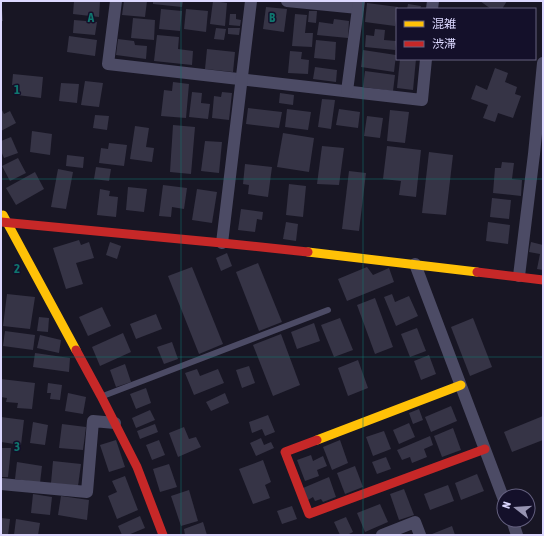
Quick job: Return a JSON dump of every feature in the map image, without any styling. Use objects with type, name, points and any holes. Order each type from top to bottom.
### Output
[{"type":"street","points":[[116,1],[108,64],[422,100],[426,60]]},
{"type":"street","points":[[222,243],[251,1]]},
{"type":"street","points":[[287,1],[359,5],[347,91]]},
{"type":"street","points":[[519,276],[538,154],[543,63]]},
{"type":"street","points":[[1,211],[4,222],[115,423],[137,467],[163,535]]},
{"type":"street","points":[[4,222],[222,243],[415,264],[543,280]]},
{"type":"street","points":[[415,264],[500,488]]},
{"type":"street","points":[[461,385],[285,452],[309,514],[485,449]]},
{"type":"street","points":[[1,484],[87,492],[93,421],[115,423]]},
{"type":"street","points":[[382,535],[415,522],[420,535]]},
{"type":"lane","points":[[101,396],[328,310]]},
{"type":"building","points":[[74,1],[100,1],[99,17],[73,14]]},
{"type":"building","points":[[124,1],[147,1],[145,17],[122,15]]},
{"type":"building","points":[[153,1],[183,1],[182,7],[153,4]]},
{"type":"building","points":[[213,1],[227,3],[225,26],[210,24]]},
{"type":"building","points":[[480,1],[507,1],[503,8],[490,8]]},
{"type":"building","points":[[367,3],[398,7],[396,8],[395,26],[365,22]]},
{"type":"building","points":[[408,4],[421,6],[420,8],[407,8]]},
{"type":"building","points":[[266,7],[287,9],[284,32],[263,29]]},
{"type":"building","points":[[161,9],[182,11],[180,31],[159,29]]},
{"type":"building","points":[[186,9],[208,11],[206,32],[184,29]]},
{"type":"building","points":[[2,10],[3,21],[1,21]]},
{"type":"building","points":[[309,11],[317,11],[316,23],[308,22]]},
{"type":"building","points":[[230,14],[236,14],[236,19],[241,20],[240,26],[229,25]]},
{"type":"building","points":[[295,14],[307,15],[305,33],[313,33],[312,47],[292,46]]},
{"type":"building","points":[[133,18],[155,20],[154,40],[131,38]]},
{"type":"building","points":[[334,19],[349,21],[348,38],[317,35],[319,22],[333,24]]},
{"type":"building","points":[[74,20],[97,22],[95,35],[73,33]]},
{"type":"building","points":[[216,28],[226,29],[224,40],[214,39]]},
{"type":"building","points":[[228,28],[240,28],[239,35],[228,34]]},
{"type":"building","points":[[375,29],[385,30],[384,40],[396,41],[395,50],[365,47],[366,35],[374,36]]},
{"type":"building","points":[[157,35],[179,37],[178,49],[193,51],[192,65],[154,61]]},
{"type":"building","points":[[69,36],[97,40],[95,56],[67,52]]},
{"type":"building","points":[[118,39],[134,41],[135,45],[147,46],[146,59],[116,55]]},
{"type":"building","points":[[316,40],[336,42],[335,60],[314,58]]},
{"type":"building","points":[[207,49],[235,52],[233,72],[205,69]]},
{"type":"building","points":[[363,50],[396,55],[394,72],[361,67]]},
{"type":"building","points":[[290,51],[302,52],[301,59],[309,60],[308,74],[288,73]]},
{"type":"building","points":[[400,60],[416,60],[413,90],[397,88]]},
{"type":"building","points":[[315,67],[337,70],[336,82],[313,79]]},
{"type":"building","points":[[495,68],[508,73],[505,82],[517,87],[515,94],[521,96],[513,118],[498,113],[495,122],[483,118],[488,105],[471,99],[476,85],[487,90]]},
{"type":"building","points":[[365,71],[395,75],[393,91],[363,87]]},
{"type":"building","points":[[13,74],[43,77],[41,98],[17,95],[18,85],[12,85]]},
{"type":"building","points":[[85,81],[103,83],[99,107],[81,105]]},
{"type":"building","points":[[173,82],[189,84],[186,118],[161,116],[164,90],[172,91]]},
{"type":"building","points":[[61,83],[79,84],[77,103],[59,101]]},
{"type":"building","points":[[192,92],[202,93],[201,103],[210,104],[208,119],[189,117]]},
{"type":"building","points":[[222,92],[232,93],[229,120],[212,118],[214,96],[221,97]]},
{"type":"building","points":[[280,93],[294,95],[293,105],[279,103]]},
{"type":"building","points":[[322,99],[335,100],[331,129],[318,127]]},
{"type":"building","points":[[1,108],[4,114],[10,111],[16,123],[1,131]]},
{"type":"building","points":[[248,108],[282,112],[279,128],[246,124]]},
{"type":"building","points":[[287,109],[311,112],[308,130],[285,127]]},
{"type":"building","points":[[339,109],[360,112],[358,128],[336,125]]},
{"type":"building","points":[[390,110],[409,112],[405,143],[387,141]]},
{"type":"building","points":[[95,115],[109,116],[107,130],[93,128]]},
{"type":"building","points":[[367,116],[383,118],[380,138],[364,136]]},
{"type":"building","points":[[173,125],[195,127],[191,174],[170,172]]},
{"type":"building","points":[[135,126],[149,128],[146,147],[154,148],[152,162],[130,159]]},
{"type":"building","points":[[32,131],[52,134],[50,155],[30,152]]},
{"type":"building","points":[[283,133],[314,138],[309,172],[277,167]]},
{"type":"building","points":[[11,137],[18,153],[4,158],[1,151],[1,141]]},
{"type":"building","points":[[205,141],[222,142],[219,173],[201,171]]},
{"type":"building","points":[[109,143],[127,145],[124,166],[99,163],[101,148],[108,149]]},
{"type":"building","points":[[322,146],[344,148],[339,185],[317,184]]},
{"type":"building","points":[[387,146],[421,150],[416,197],[399,195],[401,181],[383,179]]},
{"type":"building","points":[[429,152],[453,155],[446,215],[422,213]]},
{"type":"building","points":[[67,155],[84,157],[83,168],[66,166]]},
{"type":"building","points":[[18,158],[26,173],[10,181],[2,166]]},
{"type":"building","points":[[502,162],[514,163],[512,179],[522,180],[521,196],[493,193],[495,168],[501,168]]},
{"type":"building","points":[[245,164],[272,167],[268,197],[248,194],[249,185],[243,184]]},
{"type":"building","points":[[96,167],[111,169],[109,181],[94,179]]},
{"type":"building","points":[[58,169],[73,172],[66,209],[51,207]]},
{"type":"building","points":[[349,171],[366,173],[359,231],[342,229]]},
{"type":"building","points":[[35,172],[44,189],[16,205],[6,188]]},
{"type":"building","points":[[289,184],[306,186],[303,217],[286,215]]},
{"type":"building","points":[[163,185],[187,188],[184,209],[172,207],[171,217],[159,216]]},
{"type":"building","points":[[128,187],[147,189],[144,212],[126,210]]},
{"type":"building","points":[[100,189],[110,191],[109,196],[118,197],[116,217],[97,215]]},
{"type":"building","points":[[197,189],[217,192],[212,223],[192,220]]},
{"type":"building","points":[[492,198],[511,200],[509,219],[490,217]]},
{"type":"building","points":[[241,209],[263,212],[262,220],[257,219],[255,232],[238,230]]},
{"type":"building","points":[[286,222],[298,224],[296,241],[283,239]]},
{"type":"building","points":[[488,222],[510,225],[508,244],[486,241]]},
{"type":"building","points":[[79,240],[81,245],[89,242],[94,258],[76,263],[83,284],[66,289],[53,248]]},
{"type":"building","points":[[110,242],[121,246],[117,259],[106,255]]},
{"type":"building","points":[[531,242],[543,245],[543,270],[537,269],[540,254],[529,252]]},
{"type":"building","points":[[227,253],[232,266],[221,271],[216,258]]},
{"type":"building","points":[[258,263],[282,322],[259,331],[236,272]]},
{"type":"building","points":[[192,267],[223,344],[199,354],[168,276]]},
{"type":"building","points":[[367,267],[373,275],[389,268],[394,282],[347,301],[338,279]]},
{"type":"building","points":[[7,294],[35,297],[30,329],[3,326]]},
{"type":"building","points":[[392,294],[395,302],[409,296],[418,316],[396,326],[384,297]]},
{"type":"building","points":[[375,298],[393,347],[375,354],[357,305]]},
{"type":"building","points":[[102,307],[111,326],[88,336],[79,317]]},
{"type":"building","points":[[156,314],[162,329],[136,339],[130,324]]},
{"type":"building","points":[[39,317],[49,318],[48,332],[37,331]]},
{"type":"building","points":[[340,318],[353,350],[334,357],[321,325]]},
{"type":"building","points":[[473,318],[492,367],[470,376],[451,327]]},
{"type":"building","points":[[314,323],[320,341],[297,349],[291,332]]},
{"type":"building","points":[[417,328],[426,351],[410,357],[401,334]]},
{"type":"building","points":[[5,331],[35,335],[33,350],[3,346]]},
{"type":"building","points":[[123,333],[131,352],[100,366],[92,347]]},
{"type":"building","points":[[281,334],[300,385],[273,396],[253,345]]},
{"type":"building","points":[[40,335],[61,340],[59,353],[37,348]]},
{"type":"building","points":[[172,342],[178,359],[164,364],[157,347]]},
{"type":"building","points":[[35,353],[70,358],[69,372],[33,367]]},
{"type":"building","points":[[429,355],[436,374],[421,380],[414,361]]},
{"type":"building","points":[[358,360],[368,388],[348,396],[338,368]]},
{"type":"building","points":[[125,364],[131,382],[116,387],[110,370]]},
{"type":"building","points":[[249,366],[255,383],[242,388],[236,370]]},
{"type":"building","points":[[197,369],[200,376],[218,369],[224,383],[194,395],[185,373]]},
{"type":"building","points":[[1,379],[35,383],[32,409],[17,408],[18,403],[6,402],[7,398],[1,397]]},
{"type":"building","points":[[48,383],[62,385],[60,400],[50,399],[51,393],[47,393]]},
{"type":"building","points":[[146,388],[151,403],[136,409],[130,394]]},
{"type":"building","points":[[68,393],[86,397],[83,414],[65,411]]},
{"type":"building","points":[[225,393],[229,403],[211,411],[206,402]]},
{"type":"building","points":[[451,406],[457,421],[431,432],[425,417]]},
{"type":"building","points":[[419,409],[423,420],[413,424],[409,413]]},
{"type":"building","points":[[150,410],[155,420],[136,428],[132,418]]},
{"type":"building","points":[[268,415],[275,432],[265,436],[262,429],[252,433],[249,422]]},
{"type":"building","points":[[543,416],[543,440],[512,452],[504,432]]},
{"type":"building","points":[[1,417],[24,420],[21,445],[1,442]]},
{"type":"building","points":[[33,422],[48,425],[45,445],[30,443]]},
{"type":"building","points":[[409,423],[415,437],[399,444],[393,430]]},
{"type":"building","points":[[62,424],[86,427],[83,450],[59,448]]},
{"type":"building","points":[[155,424],[158,432],[140,439],[137,431]]},
{"type":"building","points":[[184,427],[189,439],[196,437],[201,447],[178,457],[169,433]]},
{"type":"building","points":[[453,428],[461,450],[442,457],[434,436]]},
{"type":"building","points":[[384,431],[391,449],[373,456],[366,437]]},
{"type":"building","points":[[430,436],[433,445],[424,449],[427,457],[412,463],[410,457],[402,460],[397,450]]},
{"type":"building","points":[[261,438],[264,445],[271,442],[274,448],[256,456],[250,443]]},
{"type":"building","points":[[116,440],[125,467],[109,472],[100,445]]},
{"type":"building","points":[[159,440],[165,455],[152,460],[146,445]]},
{"type":"building","points":[[340,440],[348,463],[332,470],[323,447]]},
{"type":"building","points":[[1,448],[11,448],[8,477],[1,477]]},
{"type":"building","points":[[311,455],[313,461],[323,456],[327,466],[317,470],[319,476],[305,481],[297,460]]},
{"type":"building","points":[[386,457],[391,469],[377,474],[372,462]]},
{"type":"building","points":[[263,460],[271,482],[265,485],[270,498],[253,504],[239,469]]},
{"type":"building","points":[[53,461],[81,464],[78,486],[51,483]]},
{"type":"building","points":[[17,462],[42,466],[40,483],[15,479]]},
{"type":"building","points":[[169,464],[177,487],[160,492],[153,469]]},
{"type":"building","points":[[355,466],[363,487],[345,494],[337,473]]},
{"type":"building","points":[[477,474],[484,491],[461,500],[455,483]]},
{"type":"building","points":[[125,476],[138,510],[117,519],[108,496],[117,492],[112,481]]},
{"type":"building","points":[[329,477],[336,497],[323,502],[321,499],[315,501],[313,497],[308,500],[303,488]]},
{"type":"building","points":[[448,485],[454,501],[430,510],[424,494]]},
{"type":"building","points":[[404,489],[414,515],[399,520],[390,494]]},
{"type":"building","points":[[189,490],[198,521],[181,526],[171,496]]},
{"type":"building","points":[[33,494],[52,497],[50,515],[31,513]]},
{"type":"building","points":[[61,496],[89,500],[87,520],[58,515]]},
{"type":"building","points":[[380,504],[388,522],[365,532],[357,513]]},
{"type":"building","points":[[292,506],[297,519],[282,524],[277,511]]},
{"type":"building","points":[[140,516],[145,528],[128,535],[122,535],[118,526]]},
{"type":"building","points":[[346,517],[353,532],[347,535],[340,535],[334,522]]},
{"type":"building","points":[[1,518],[10,519],[8,535],[1,535]]},
{"type":"building","points":[[16,519],[40,523],[38,535],[14,535]]},
{"type":"building","points":[[203,522],[207,535],[185,535],[184,529]]},
{"type":"building","points":[[452,526],[455,535],[432,534]]},
{"type":"traffic: slow","points":[[3,215],[76,350]]},
{"type":"traffic: slow","points":[[308,252],[477,272]]},
{"type":"traffic: slow","points":[[317,440],[461,385]]},
{"type":"traffic: jam","points":[[1,222],[308,252]]},
{"type":"traffic: jam","points":[[477,272],[543,280]]},
{"type":"traffic: jam","points":[[76,350],[137,467],[163,535]]},
{"type":"traffic: jam","points":[[317,440],[285,452],[309,514],[485,449]]}]
